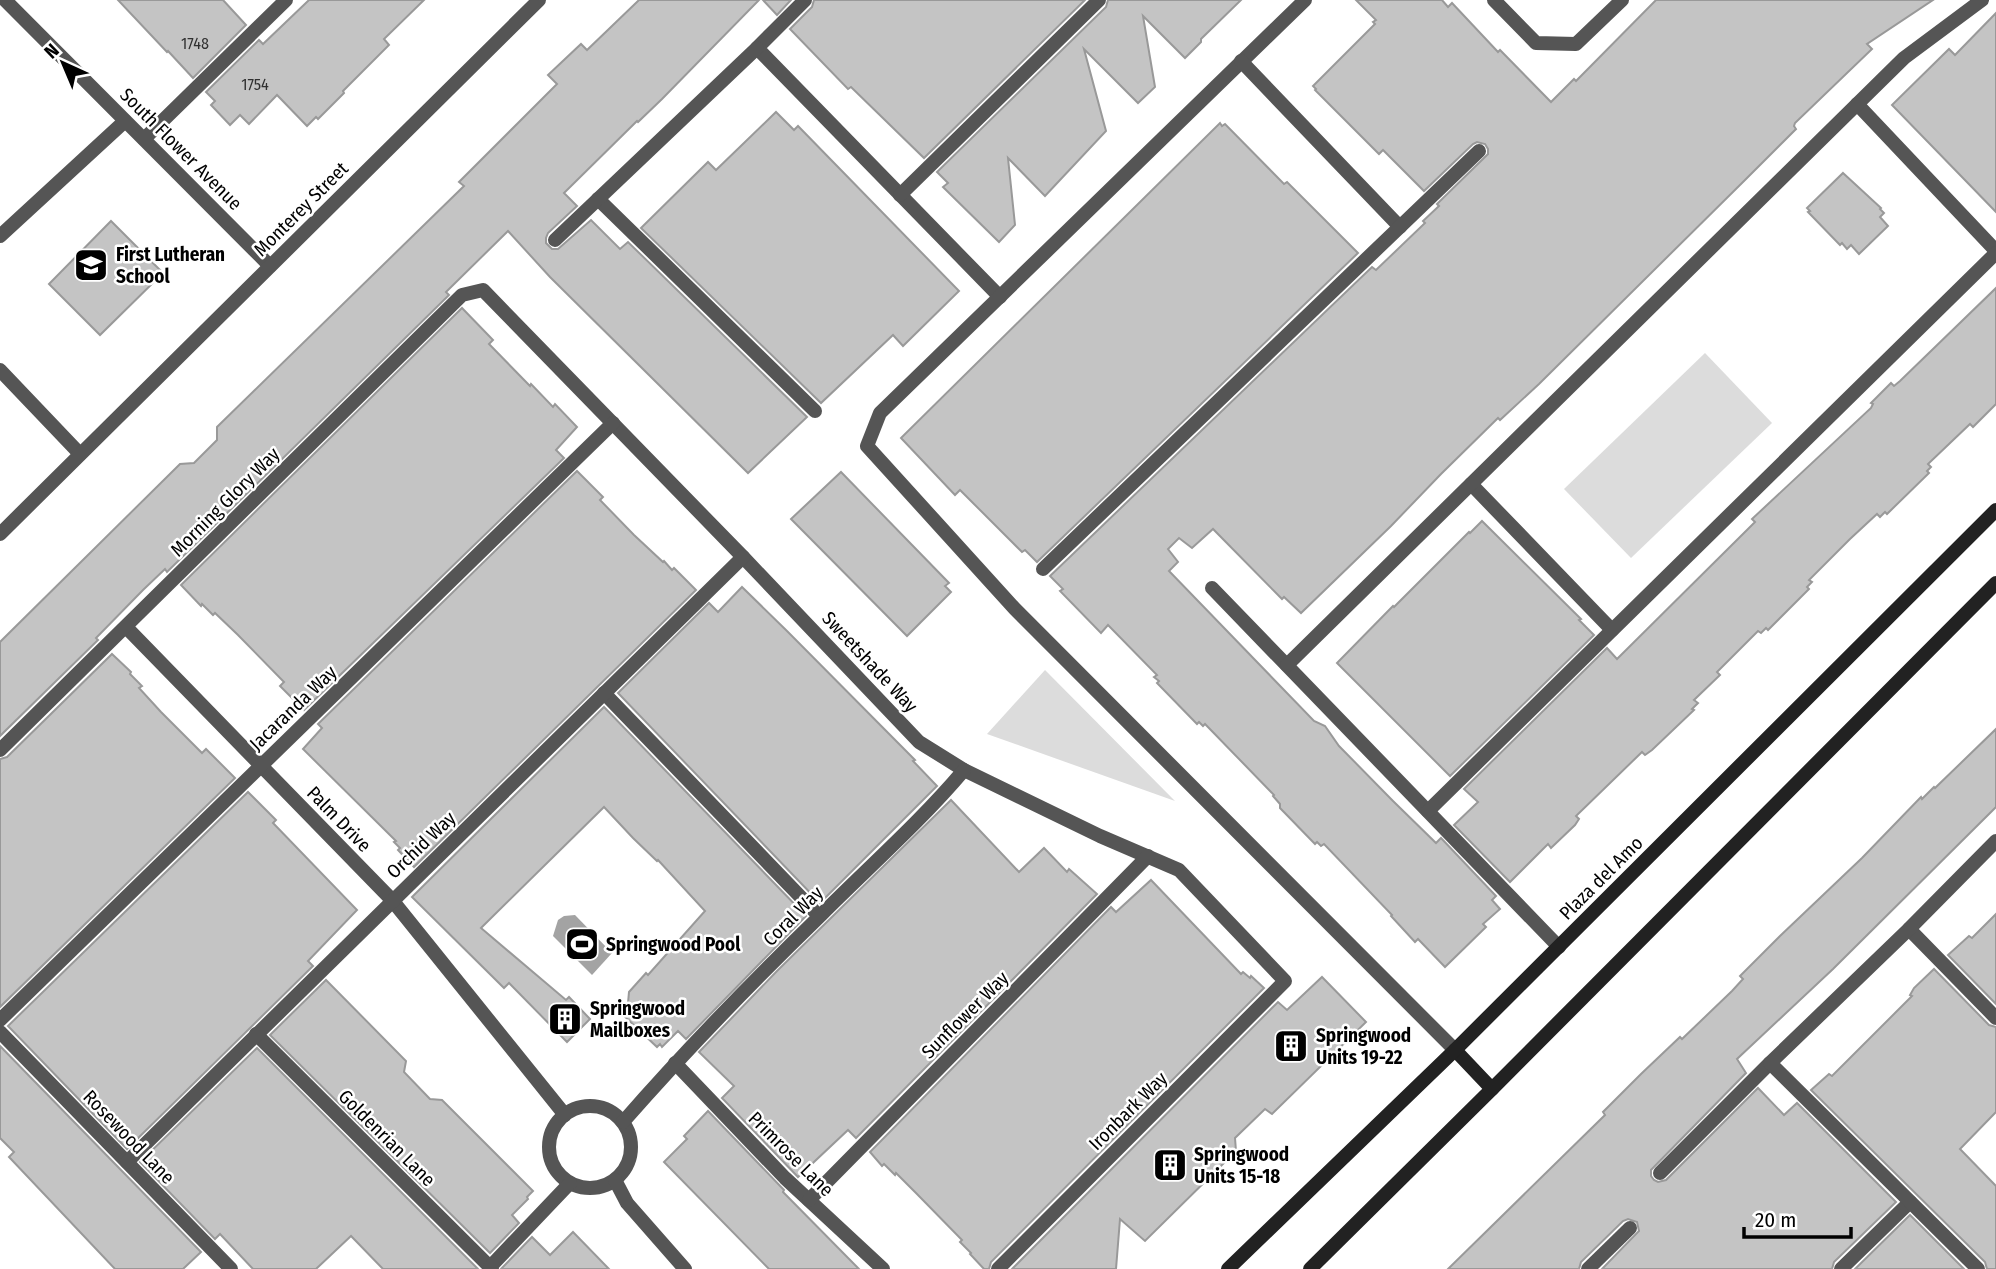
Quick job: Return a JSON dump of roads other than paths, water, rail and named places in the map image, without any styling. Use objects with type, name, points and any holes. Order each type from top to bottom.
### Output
[{"type":"main road","name":"Plaza del Amo","points":[[1228,1269],[1455,1050],[1996,510]]},
{"type":"main road","points":[[1310,1269],[1493,1089],[1996,583]]},
{"type":"main road","points":[[1455,1050],[1493,1089]]},
{"type":"street","name":"South Flower Avenue","points":[[5,0],[270,267]]},
{"type":"street","points":[[144,139],[286,0]]},
{"type":"street","name":"Monterey Street","points":[[0,534],[539,0]]},
{"type":"street","points":[[555,240],[805,0]]},
{"type":"street","points":[[900,195],[1099,0]]},
{"type":"street","points":[[1305,0],[880,414],[867,446],[1016,609],[1455,1050]]},
{"type":"street","points":[[1494,0],[1536,43],[1576,44],[1622,0]]},
{"type":"street","points":[[1287,665],[1904,58],[1982,0]]},
{"type":"street","points":[[757,48],[1000,297]]},
{"type":"street","points":[[1241,61],[1400,227]]},
{"type":"street","points":[[1428,811],[1996,252],[1857,104]]},
{"type":"street","points":[[0,236],[125,121]]},
{"type":"street","points":[[1043,569],[1479,151]]},
{"type":"street","points":[[598,199],[816,411]]},
{"type":"street","name":"Sweetshade Way","points":[[482,290],[743,556],[919,742],[964,770],[1100,836],[1180,870],[1285,981]]},
{"type":"street","name":"Morning Glory Way","points":[[0,750],[462,295],[482,290]]},
{"type":"street","points":[[0,370],[80,454]]},
{"type":"street","name":"Jacaranda Way","points":[[0,1020],[613,423]]},
{"type":"street","points":[[1471,484],[1612,630]]},
{"type":"street","name":"Orchid Way","points":[[127,1162],[743,556]]},
{"type":"street","points":[[1212,588],[1559,947]]},
{"type":"street","name":"Palm Drive","points":[[126,627],[392,900],[565,1115]]},
{"type":"street","points":[[604,693],[819,916]]},
{"type":"street","name":"Coral Way","points":[[623,1122],[675,1063],[819,916],[938,800],[964,770]]},
{"type":"street","points":[[1660,1173],[1996,841]]},
{"type":"street","name":"Sunflower Way","points":[[809,1200],[1148,856]]},
{"type":"street","points":[[1909,929],[1996,1018]]},
{"type":"street","name":"Ironbark Way","points":[[998,1269],[1285,981]]},
{"type":"street","name":"Rosewood Lane","points":[[0,1032],[231,1269]]},
{"type":"street","name":"Goldenrian Lane","points":[[256,1034],[491,1268]]},
{"type":"street","points":[[1770,1062],[1978,1269]]},
{"type":"street","name":"Primrose Lane","points":[[675,1063],[785,1178],[883,1269]]},
{"type":"street","points":[[596,1106],[611,1111],[623,1122],[630,1137],[632,1152],[626,1168],[615,1180],[601,1187],[585,1188],[570,1183],[558,1173],[551,1158],[549,1142],[554,1127],[565,1115],[579,1107],[596,1106]]},
{"type":"street","points":[[615,1180],[627,1203],[685,1269]]},
{"type":"street","points":[[491,1268],[570,1183]]},
{"type":"street","points":[[1841,1269],[1910,1202]]},
{"type":"street","points":[[1588,1269],[1630,1228]]},
{"type":"place","name":"First Lutheran School","points":[[91,265]]},
{"type":"place","name":"Springwood Pool","points":[[582,944]]},
{"type":"place","name":"Springwood Mailboxes","points":[[565,1019]]},
{"type":"place","name":"Springwood Units 19-22","points":[[1291,1046]]},
{"type":"place","name":"Springwood Units 15-18","points":[[1170,1165]]}]
